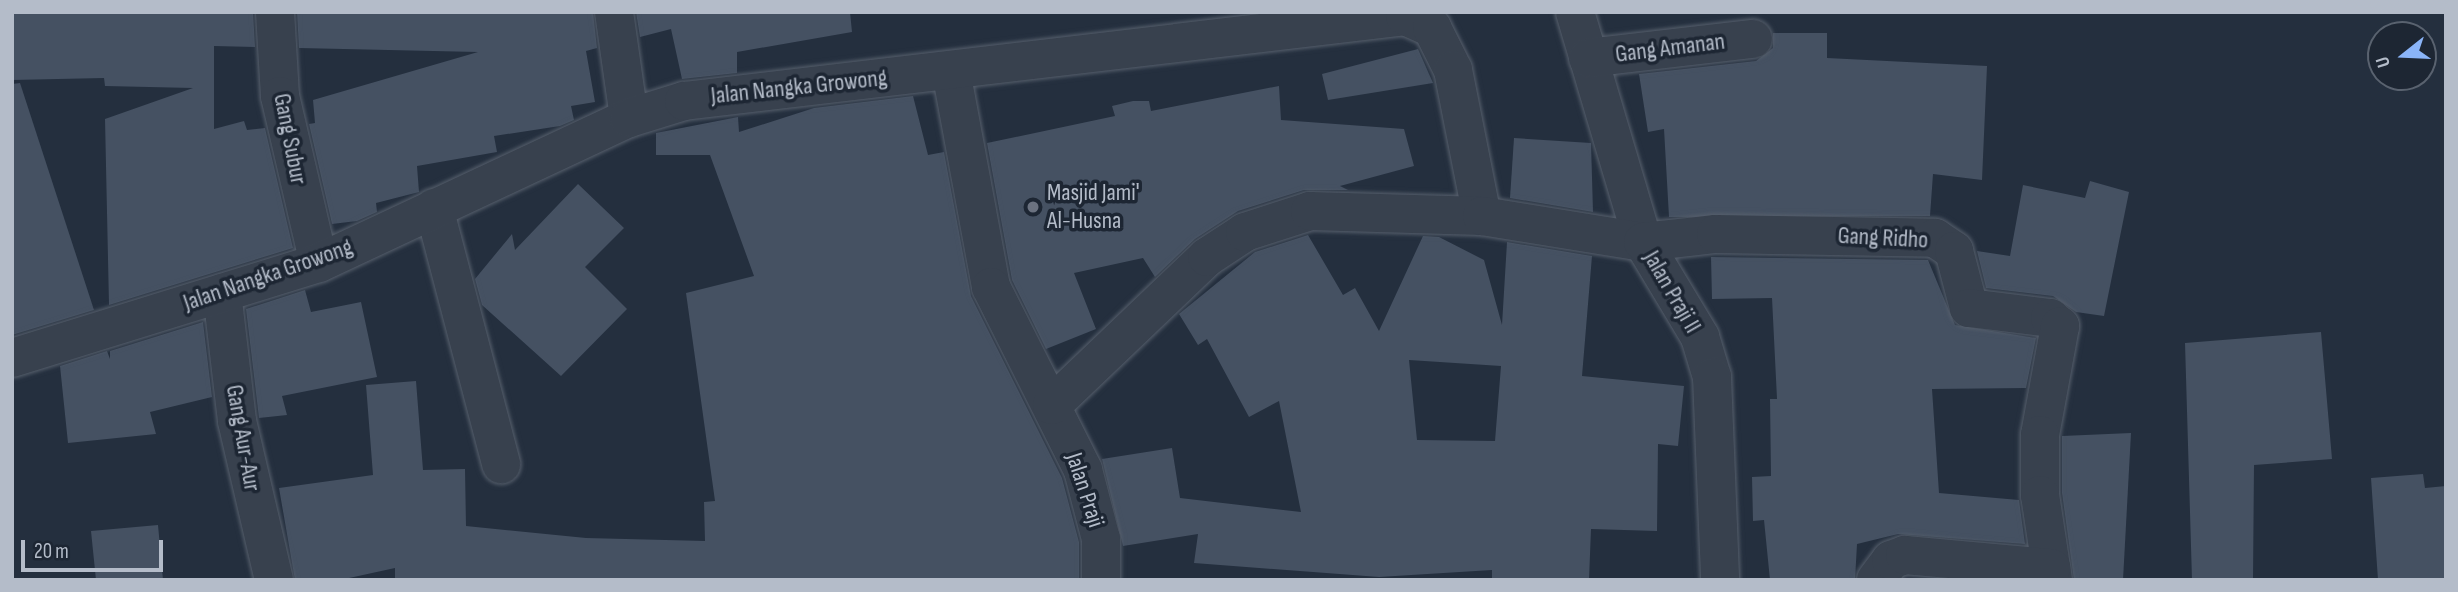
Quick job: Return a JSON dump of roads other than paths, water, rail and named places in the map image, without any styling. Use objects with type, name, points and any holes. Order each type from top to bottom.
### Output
[{"type":"street","name":"Gang Subur","points":[[275,12],[280,96],[319,263]]},
{"type":"street","points":[[614,12],[629,118]]},
{"type":"street","name":"Jalan Praji II","points":[[1575,12],[1643,242],[1700,337],[1712,377],[1720,580]]},
{"type":"street","name":"Jalan Nangka Growong","points":[[12,358],[319,263],[629,118],[725,93],[951,71],[1228,24],[1420,20],[1432,28],[1453,70],[1482,216]]},
{"type":"street","name":"Gang Amanan","points":[[1588,58],[1753,39]]},
{"type":"street","name":"Jalan Praji","points":[[951,71],[991,287],[1052,405],[1094,504],[1101,580]]},
{"type":"street","points":[[434,208],[501,464]]},
{"type":"street","points":[[1052,405],[1171,288],[1245,232],[1310,211],[1482,216],[1643,242]]},
{"type":"street","name":"Gang Ridho","points":[[1643,242],[1716,234],[1935,238],[1954,251],[1969,308],[2050,318],[2062,336],[2040,435],[2040,495],[2052,574]]},
{"type":"street","name":"Gang Aur-Aur","points":[[222,293],[237,421],[274,580]]},
{"type":"street","points":[[1876,580],[1891,560],[1905,555],[2052,574]]},
{"type":"place","name":"Masjid Jami' Al-Husna","points":[[1033,207]]}]
